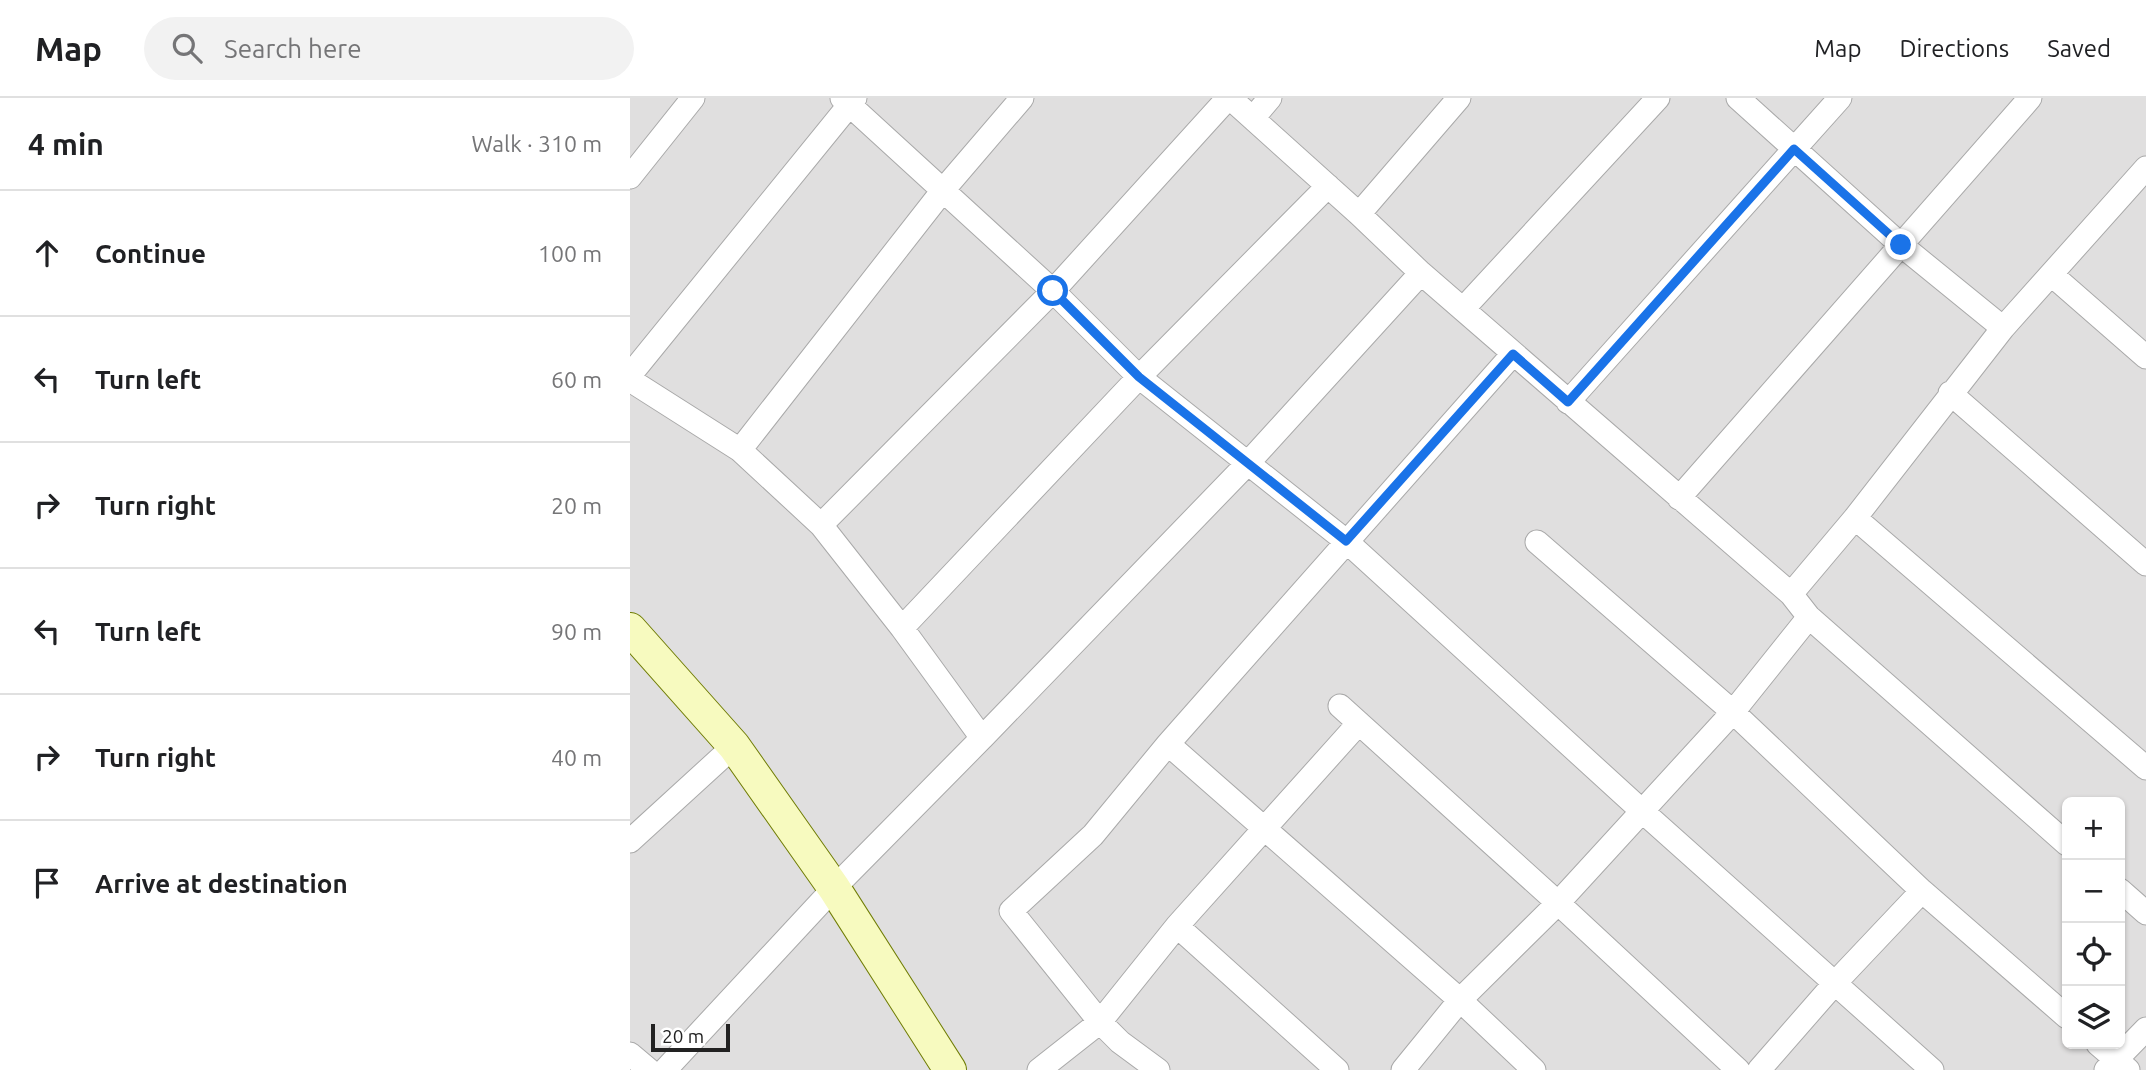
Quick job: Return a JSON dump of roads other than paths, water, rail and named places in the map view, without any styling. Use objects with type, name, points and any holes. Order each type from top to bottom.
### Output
[{"type":"street","points":[[630,177],[693,98]]},
{"type":"street","points":[[740,450],[943,189],[1022,98]]},
{"type":"street","points":[[821,525],[1053,291],[1229,98],[1421,273],[1791,594],[1809,617],[2062,840]]},
{"type":"street","points":[[1253,118],[1270,98]]},
{"type":"street","points":[[1359,214],[1459,98]]},
{"type":"street","points":[[1463,309],[1658,98]]},
{"type":"street","points":[[1738,98],[1901,245],[2003,328]]},
{"type":"street","points":[[1568,402],[1840,98]]},
{"type":"street","points":[[1679,498],[2030,98]]},
{"type":"street","points":[[982,738],[902,628],[821,525],[740,450],[630,377],[849,100],[1053,291],[1139,377],[1346,541],[1932,1070]]},
{"type":"street","points":[[1791,594],[1855,518],[2003,328],[2146,168]]},
{"type":"street","points":[[902,628],[1139,377],[1328,186]]},
{"type":"street","points":[[666,1070],[834,888],[1248,463],[1421,273]]},
{"type":"street","points":[[2052,275],[2146,356]]},
{"type":"street","points":[[1158,1070],[1120,1042],[1100,1022],[1011,911],[1093,835],[1168,744],[1513,354]]},
{"type":"street","points":[[1951,393],[2146,564]]},
{"type":"street","points":[[1855,518],[2146,768]]},
{"type":"street","points":[[1537,542],[1733,712],[1922,891],[2062,1013]]},
{"type":"street","points":[[1403,1070],[1460,1000],[1558,903],[1733,712],[1809,617]]},
{"type":"street","points":[[630,629],[734,746],[834,888],[950,1070]]},
{"type":"street","points":[[1340,706],[1738,1070]]},
{"type":"street","points":[[1039,1070],[1100,1022],[1177,926],[1359,723]]},
{"type":"street","points":[[1168,744],[1460,1000],[1534,1070]]},
{"type":"street","points":[[630,841],[734,746]]},
{"type":"street","points":[[1759,1070],[1835,983],[1922,891]]},
{"type":"street","points":[[2125,894],[2146,913]]},
{"type":"street","points":[[1177,926],[1337,1070]]},
{"type":"street","points":[[2112,1061],[2146,1030]]},
{"type":"street","points":[[630,1054],[649,1070]]}]
